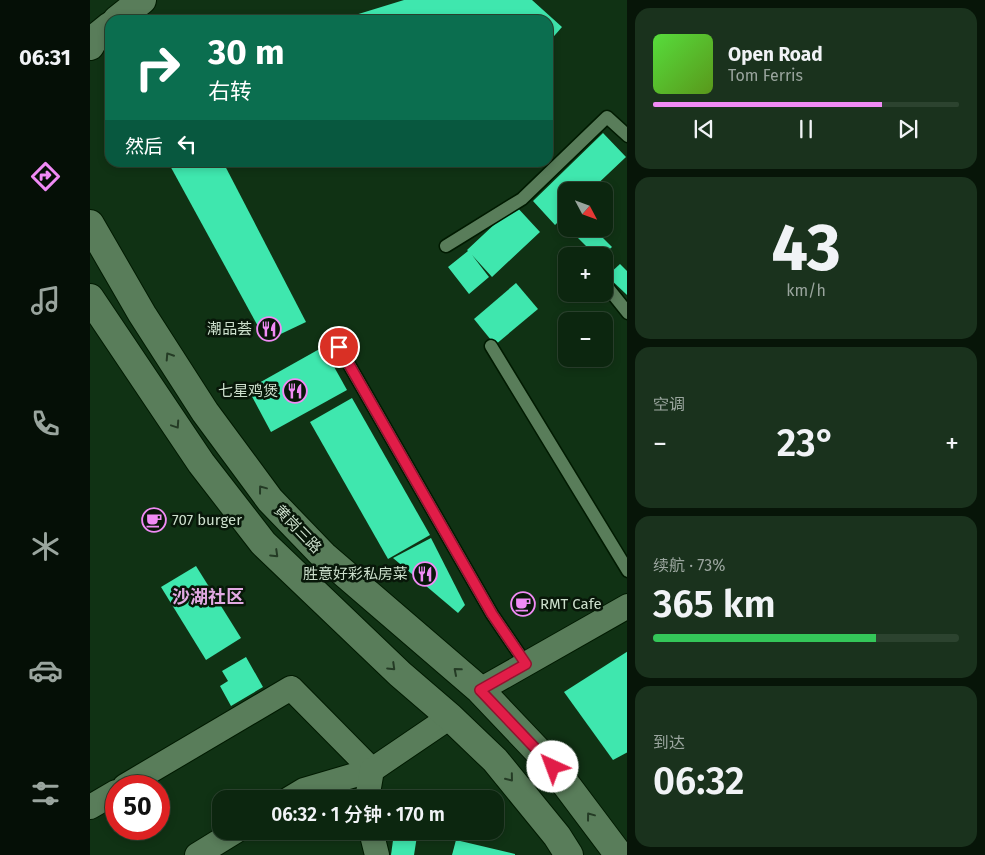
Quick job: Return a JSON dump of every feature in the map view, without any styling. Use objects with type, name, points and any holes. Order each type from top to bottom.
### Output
[{"type":"main road","points":[[123,15],[142,0]]},
{"type":"main road","points":[[90,46],[94,39],[105,30]]},
{"type":"main road","name":"黄岗三路","points":[[92,230],[204,412],[270,500],[324,555],[480,690],[553,767],[619,855]]},
{"type":"main road","points":[[90,298],[201,463],[263,543],[400,674],[450,716],[496,760],[557,836],[569,855]]},
{"type":"street","points":[[480,690],[627,607]]},
{"type":"street","points":[[144,775],[291,688],[372,770]]},
{"type":"street","points":[[304,790],[372,770],[450,716]]},
{"type":"street","points":[[368,790],[372,770]]},
{"type":"street","points":[[90,807],[105,798]]},
{"type":"street","points":[[197,855],[221,840]]},
{"type":"street","points":[[374,840],[377,855]]},
{"type":"lane","points":[[446,246],[522,199],[607,117],[627,135]]},
{"type":"lane","points":[[613,294],[627,312]]},
{"type":"lane","points":[[492,346],[627,569]]},
{"type":"lane","points":[[339,347],[492,614],[526,664]]},
{"type":"building","points":[[404,0],[532,0],[549,15],[355,15]]},
{"type":"building","points":[[553,19],[562,27],[553,37]]},
{"type":"building","points":[[603,133],[626,157],[600,182],[558,182],[558,222],[555,225],[533,201]]},
{"type":"building","points":[[171,167],[226,167],[306,322],[266,341]]},
{"type":"building","points":[[515,205],[540,232],[492,277],[472,255],[489,277],[469,294],[448,267],[468,251]]},
{"type":"building","points":[[578,238],[603,238],[612,247],[587,247]]},
{"type":"building","points":[[620,264],[627,271],[627,295],[613,282],[613,270]]},
{"type":"building","points":[[516,283],[538,309],[495,345],[474,319]]},
{"type":"building","points":[[323,347],[347,390],[271,432],[248,389]]},
{"type":"building","points":[[352,398],[430,535],[388,559],[310,422]]},
{"type":"building","points":[[431,538],[465,605],[458,613],[393,558]]},
{"type":"building","points":[[196,566],[241,638],[206,660],[161,587]]},
{"type":"building","points":[[627,652],[627,753],[613,760],[564,692]]},
{"type":"building","points":[[246,657],[263,687],[231,706],[220,686],[228,681],[222,671]]},
{"type":"building","points":[[393,840],[416,840],[414,855],[391,855]]},
{"type":"building","points":[[456,840],[515,854],[515,855],[452,855]]},
{"type":"place","name":"潮品荟","points":[[269,329]]},
{"type":"place","name":"七星鸡煲","points":[[295,391]]},
{"type":"place","name":"707 burger","points":[[154,520]]},
{"type":"place","name":"胜意好彩私房菜","points":[[425,574]]},
{"type":"place","name":"RMT Cafe","points":[[523,604]]},
{"type":"district","name":"沙湖社区","points":[[208,597]]},
{"type":"route","points":[[339,347],[492,614],[526,664],[480,690],[553,767]]}]
